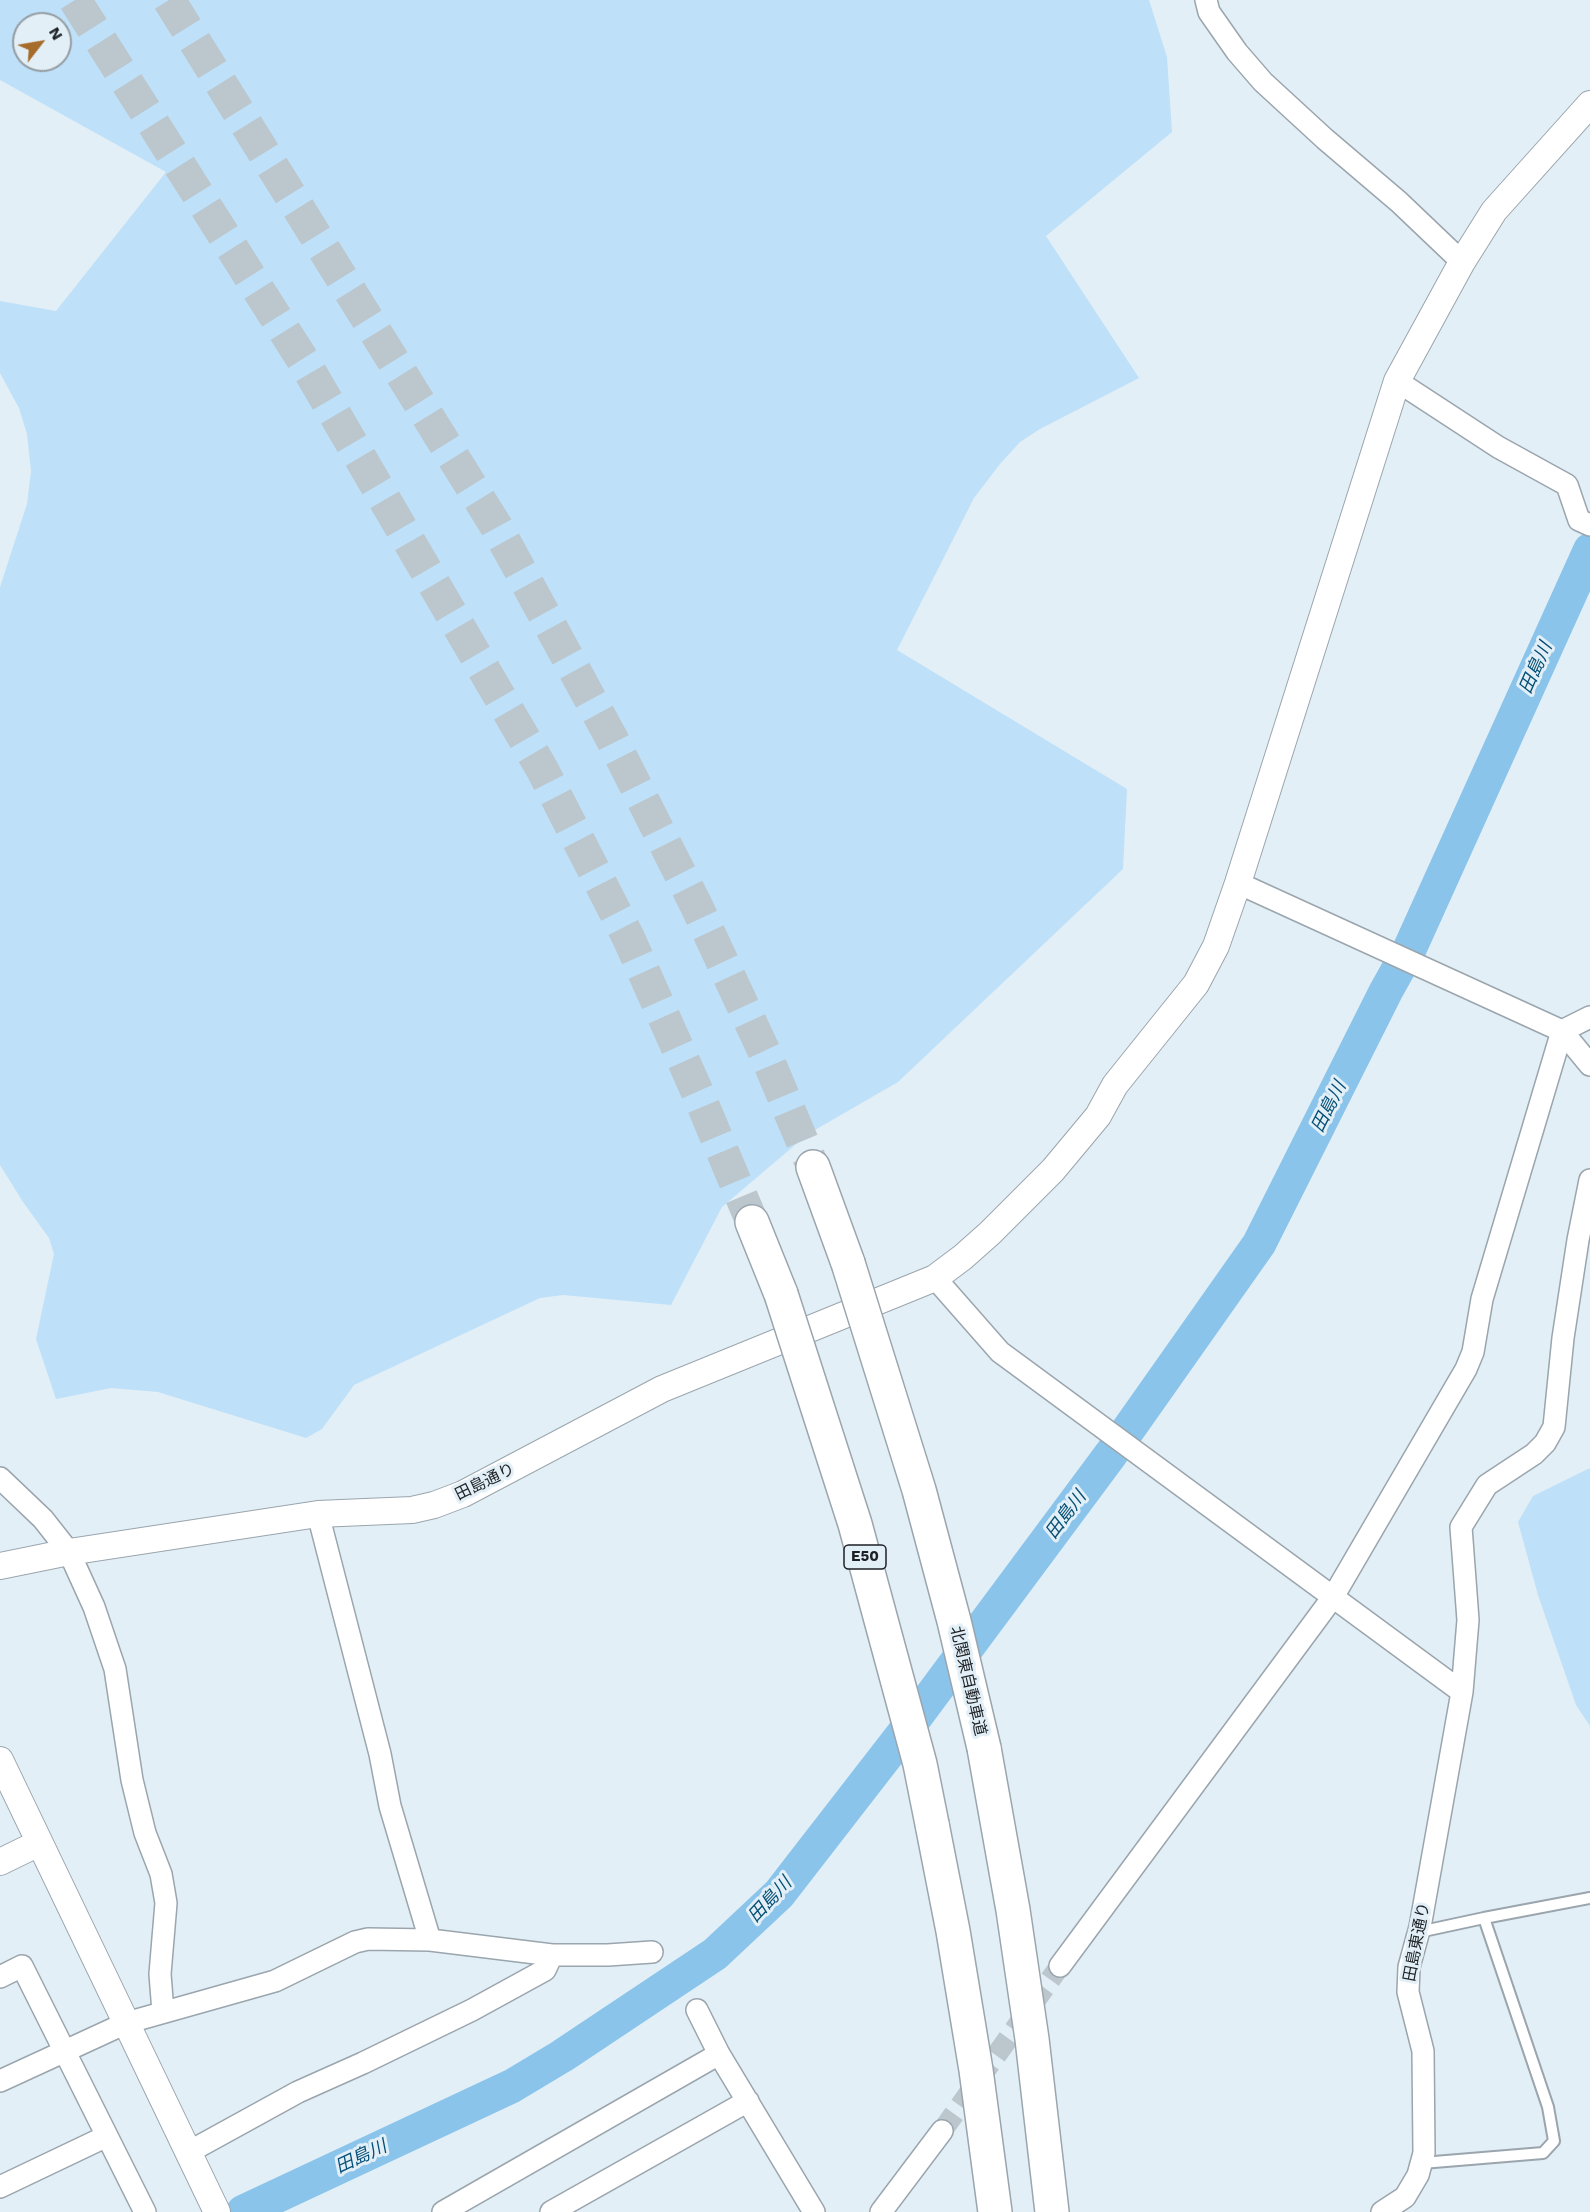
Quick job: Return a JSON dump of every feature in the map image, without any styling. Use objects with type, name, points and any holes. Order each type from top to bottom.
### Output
[{"type":"highway","name":"北関東自動車道","points":[[813,1167],[848,1263],[919,1490],[954,1621],[984,1748],[1013,1910],[1032,2039],[1052,2212]]},
{"type":"highway","name":"E50","points":[[752,1222],[780,1294],[855,1524],[917,1753],[953,1931],[975,2058],[995,2212]]},
{"type":"street","points":[[1206,0],[1209,12],[1237,52],[1263,82],[1325,140],[1399,202],[1462,262]]},
{"type":"street","name":"田島通り","points":[[0,1566],[69,1552],[318,1514],[412,1510],[434,1505],[463,1494],[662,1389],[934,1278],[990,1233],[1053,1170],[1098,1116],[1115,1085],[1196,984],[1216,946],[1238,883],[1397,381],[1462,262],[1494,211],[1590,104]]},
{"type":"street","points":[[1397,381],[1498,447],[1567,485],[1585,523]]},
{"type":"street","points":[[1238,883],[1562,1031],[1590,1065]]},
{"type":"street","points":[[1060,1966],[1333,1597],[1466,1370],[1473,1352],[1482,1299],[1562,1031],[1590,1017]]},
{"type":"street","name":"田島東通り","points":[[1383,2212],[1405,2197],[1418,2175],[1424,2153],[1423,2051],[1408,1992],[1409,1967],[1419,1932],[1462,1692],[1468,1620],[1461,1527],[1487,1485],[1534,1454],[1545,1443],[1554,1427],[1563,1338],[1590,1180]]},
{"type":"street","points":[[934,1278],[1000,1352],[1462,1692]]},
{"type":"street","points":[[0,1478],[43,1519],[69,1552],[94,1607],[115,1669],[132,1780],[145,1833],[161,1874],[166,1904],[160,1974],[163,2012]]},
{"type":"street","points":[[318,1514],[380,1754],[390,1806],[430,1940]]},
{"type":"street","points":[[0,1760],[214,2208]]},
{"type":"street","points":[[0,1862],[39,1843]]},
{"type":"street","points":[[0,2081],[126,2023],[275,1981],[356,1942],[368,1939],[430,1940],[552,1955],[652,1952]]},
{"type":"street","points":[[188,2152],[298,2092],[472,2010],[545,1970],[552,1955]]},
{"type":"street","points":[[0,1977],[22,1966],[145,2212]]},
{"type":"street","points":[[697,2010],[719,2054],[814,2212]]},
{"type":"street","points":[[446,2211],[719,2054]]},
{"type":"street","points":[[551,2212],[748,2102]]},
{"type":"street","points":[[881,2212],[942,2131]]},
{"type":"street","points":[[0,2187],[107,2136]]},
{"type":"lane","points":[[1419,1932],[1590,1898]]},
{"type":"lane","points":[[1422,2163],[1543,2153],[1554,2141],[1548,2107],[1484,1918]]},
{"type":"shaded area","points":[[0,0],[1149,0],[1167,57],[1172,132],[1046,236],[1139,378],[1040,429],[1020,442],[1000,464],[974,498],[897,650],[1127,789],[1123,869],[898,1082],[808,1134],[722,1207],[671,1305],[563,1295],[540,1298],[354,1385],[322,1429],[306,1438],[158,1392],[111,1388],[56,1399],[36,1339],[54,1254],[49,1238],[0,1165],[0,587],[27,504],[31,471],[27,434],[19,408],[0,373],[0,301],[56,311],[166,172],[0,80]]},
{"type":"shaded area","points":[[1590,1468],[1590,1726],[1576,1705],[1538,1595],[1518,1522],[1533,1496]]},
{"type":"waterway","name":"田島川","points":[[243,2212],[512,2086],[562,2056],[715,1954],[779,1894],[903,1734],[1111,1454],[1259,1244],[1386,991],[1410,948],[1590,550]]},
{"type":"tunnel","points":[[75,0],[306,365],[542,769],[629,939],[752,1222]]},
{"type":"tunnel","points":[[169,0],[496,526],[612,739],[696,905],[769,1062],[813,1167]]},
{"type":"tunnel","points":[[942,2131],[1060,1966]]}]
